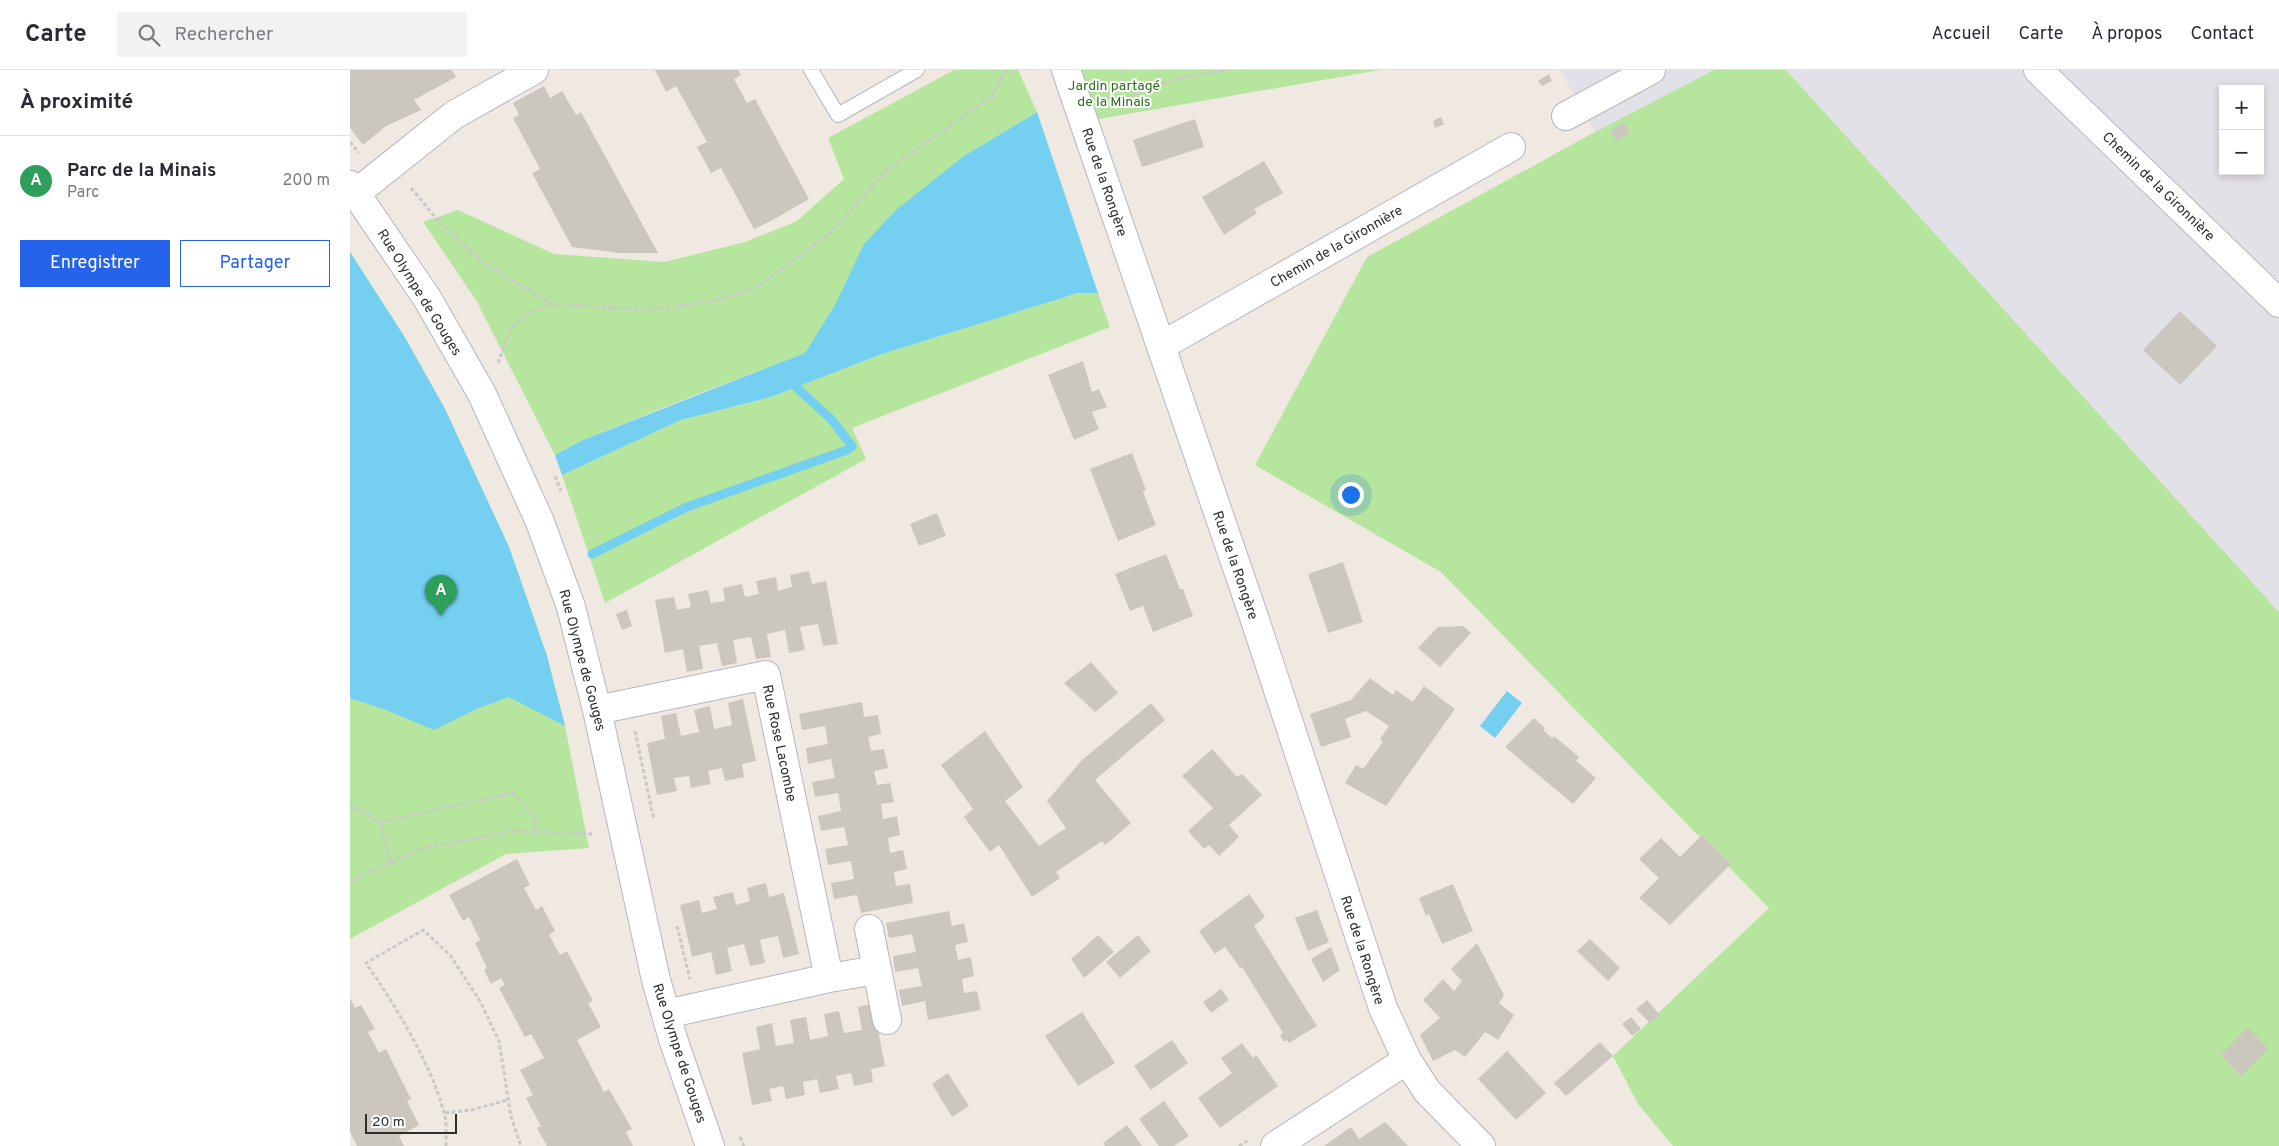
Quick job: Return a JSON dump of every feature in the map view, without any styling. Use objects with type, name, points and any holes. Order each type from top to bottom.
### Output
[{"type":"street","points":[[353,189],[379,175],[454,115],[534,70]]},
{"type":"street","name":"Rue de la Rongère","points":[[1066,70],[1256,623],[1382,1008],[1407,1060],[1427,1091],[1481,1146]]},
{"type":"street","points":[[1566,116],[1651,70]]},
{"type":"street","name":"Chemin de la Gironnière","points":[[2038,70],[2279,303]]},
{"type":"street","name":"Chemin de la Gironnière","points":[[1161,346],[1511,147]]},
{"type":"street","name":"Rue Olympe de Gouges","points":[[353,189],[427,298],[482,394],[540,522],[571,607],[597,710],[643,922],[666,1014],[710,1146]]},
{"type":"street","name":"Rue Rose Lacombe","points":[[597,710],[766,675],[828,978]]},
{"type":"street","points":[[868,929],[886,1020]]},
{"type":"street","points":[[666,1014],[828,978],[877,970]]},
{"type":"street","points":[[1275,1146],[1407,1060]]},
{"type":"lane","points":[[811,70],[838,115],[917,70]]},
{"type":"path","points":[[482,394],[499,362],[511,328],[529,312],[553,304],[646,310],[715,301],[759,286],[830,233],[886,171],[992,96],[1006,70]]},
{"type":"path","points":[[1099,98],[1130,96],[1174,79],[1227,70]]},
{"type":"path","points":[[379,175],[407,183],[436,218],[483,263],[553,304]]},
{"type":"path","points":[[350,806],[380,822],[512,793],[531,812],[537,832]]},
{"type":"path","points":[[380,822],[391,863]]},
{"type":"path","points":[[350,881],[420,849],[514,831],[597,834],[595,826]]},
{"type":"path","points":[[446,1146],[445,1113],[427,1069],[391,999],[366,963],[423,930],[450,955],[480,1001],[499,1041],[510,1117],[521,1146]]},
{"type":"path","points":[[445,1113],[471,1110],[508,1100]]},
{"type":"shaded area","points":[[1560,70],[1714,70],[1595,132]]},
{"type":"shaded area","points":[[1786,70],[2279,70],[2279,612]]},
{"type":"green space","points":[[954,70],[1018,70],[1037,112],[964,156],[835,305],[805,353],[583,440],[555,455],[476,300],[423,222],[458,210],[554,254],[664,262],[745,242],[797,221],[844,179],[828,138]]},
{"type":"green space","name":"Jardin partagé de la Minais","points":[[1079,70],[1380,70],[1099,119]]},
{"type":"green space","points":[[1714,70],[1786,70],[2279,612],[2279,1146],[1673,1146],[1638,1104],[1613,1056],[1769,908],[1441,572],[1255,465],[1367,257],[1595,132]]},
{"type":"green space","points":[[350,252],[404,336],[445,409],[509,547],[547,656],[565,726],[589,848],[506,854],[350,939]]},
{"type":"green space","points":[[1078,293],[1098,293],[1110,327],[852,428],[866,459],[605,603],[562,475],[681,420],[771,397],[882,354]]},
{"type":"water","points":[[1037,112],[1098,293],[1078,293],[882,354],[771,397],[681,420],[562,475],[555,455],[583,440],[805,353],[835,305],[864,244],[896,210],[964,156]]},
{"type":"water","points":[[350,252],[404,336],[445,409],[509,547],[547,656],[565,726],[509,697],[479,708],[434,730],[386,710],[350,698]]},
{"type":"water","points":[[1507,691],[1522,703],[1495,738],[1480,726]]},
{"type":"building","points":[[350,70],[452,70],[456,77],[414,100],[421,110],[386,126],[363,145],[350,128]]},
{"type":"building","points":[[655,70],[738,70],[741,75],[734,79],[747,103],[755,99],[809,199],[754,229],[721,168],[711,173],[697,147],[707,142],[676,86],[666,92]]},
{"type":"building","points":[[1549,74],[1552,81],[1542,86],[1538,81]]},
{"type":"building","points":[[544,86],[550,98],[562,91],[576,115],[581,112],[658,253],[620,253],[572,247],[532,173],[540,169],[513,118],[519,115],[513,103]]},
{"type":"building","points":[[1441,117],[1444,124],[1435,128],[1433,121]]},
{"type":"building","points":[[1195,119],[1204,147],[1142,167],[1133,140]]},
{"type":"building","points":[[1624,122],[1630,132],[1616,141],[1610,131]]},
{"type":"building","points":[[1264,161],[1283,193],[1254,209],[1257,213],[1224,235],[1202,197]]},
{"type":"building","points":[[2180,311],[2217,346],[2180,385],[2143,350]]},
{"type":"building","points":[[1083,361],[1092,392],[1099,389],[1107,407],[1092,412],[1099,429],[1074,440],[1048,375]]},
{"type":"building","points":[[1132,453],[1146,490],[1143,492],[1156,525],[1118,541],[1090,469]]},
{"type":"building","points":[[937,513],[946,536],[919,546],[910,524]]},
{"type":"building","points":[[1166,554],[1180,589],[1183,589],[1193,616],[1153,632],[1143,606],[1130,611],[1115,574]]},
{"type":"building","points":[[1343,562],[1363,622],[1328,633],[1308,574]]},
{"type":"building","points":[[809,571],[812,584],[826,581],[838,644],[823,646],[818,624],[800,627],[805,650],[789,653],[785,630],[767,634],[771,657],[756,659],[751,637],[733,640],[737,663],[722,666],[717,643],[699,646],[703,669],[687,672],[683,649],[665,653],[655,600],[674,597],[677,610],[691,607],[688,594],[708,590],[711,603],[725,601],[723,588],[742,584],[745,597],[759,594],[756,581],[776,577],[778,591],[792,587],[790,575]]},
{"type":"building","points":[[627,610],[632,626],[622,630],[616,614]]},
{"type":"building","points":[[1463,626],[1471,633],[1440,667],[1418,648],[1438,627]]},
{"type":"building","points":[[1091,662],[1118,693],[1095,712],[1064,683]]},
{"type":"building","points":[[1370,678],[1393,695],[1396,690],[1413,702],[1424,686],[1455,709],[1386,806],[1345,783],[1356,765],[1363,769],[1383,742],[1380,739],[1389,726],[1366,711],[1345,719],[1351,737],[1321,747],[1310,714],[1351,700]]},
{"type":"building","points":[[743,699],[756,761],[742,764],[744,777],[725,781],[722,768],[708,771],[711,784],[691,788],[689,776],[674,778],[677,791],[657,795],[647,743],[665,739],[661,716],[676,713],[681,736],[699,732],[694,710],[710,706],[714,729],[732,725],[728,703]]},
{"type":"building","points":[[862,702],[864,717],[878,715],[881,734],[868,737],[871,751],[884,749],[888,768],[874,771],[877,785],[890,783],[894,802],[881,804],[883,819],[897,816],[900,835],[888,838],[890,853],[903,850],[907,869],[894,872],[896,886],[910,884],[913,903],[861,913],[857,895],[834,899],[831,883],[854,879],[851,861],[828,865],[825,849],[848,845],[844,827],[821,831],[818,816],[841,811],[838,793],[815,797],[812,782],[835,778],[831,759],[808,764],[806,748],[828,744],[825,726],[802,730],[799,714]]},
{"type":"building","points":[[1151,703],[1165,720],[1095,780],[1131,823],[1105,845],[1102,841],[1056,872],[1060,878],[1032,897],[999,845],[990,852],[964,817],[973,809],[941,765],[985,731],[1023,787],[1005,801],[1039,846],[1066,828],[1047,801],[1082,760]]},
{"type":"building","points":[[1534,718],[1552,738],[1554,736],[1579,757],[1576,761],[1596,778],[1573,804],[1505,747]]},
{"type":"building","points":[[1212,749],[1237,777],[1242,774],[1262,795],[1229,825],[1239,837],[1219,856],[1209,845],[1204,849],[1188,831],[1213,808],[1182,776]]},
{"type":"building","points":[[1702,835],[1731,864],[1670,925],[1639,898],[1659,878],[1639,859],[1661,838],[1680,857]]},
{"type":"building","points":[[517,859],[530,885],[524,888],[536,910],[542,906],[555,931],[549,935],[560,955],[567,951],[593,1001],[588,1003],[601,1027],[577,1040],[604,1092],[609,1089],[632,1129],[626,1132],[633,1146],[547,1146],[537,1128],[541,1126],[526,1098],[533,1095],[520,1070],[544,1058],[531,1034],[525,1037],[499,988],[505,985],[501,978],[491,984],[484,970],[487,968],[475,943],[480,940],[469,917],[463,921],[449,895]]},
{"type":"building","points":[[766,883],[769,897],[784,893],[799,954],[783,958],[778,936],[760,940],[765,963],[750,966],[744,944],[727,948],[732,971],[716,975],[711,952],[692,957],[680,905],[699,900],[702,913],[717,909],[713,897],[733,892],[736,905],[750,901],[747,888]]},
{"type":"building","points":[[1453,884],[1473,931],[1442,944],[1429,914],[1426,916],[1419,898]]},
{"type":"building","points":[[1249,894],[1265,917],[1254,926],[1317,1026],[1289,1043],[1287,1040],[1284,1042],[1280,1035],[1283,1033],[1242,967],[1240,968],[1225,947],[1215,954],[1199,931]]},
{"type":"building","points":[[1317,910],[1329,942],[1308,951],[1295,918]]},
{"type":"building","points":[[949,911],[952,926],[964,923],[968,942],[955,945],[958,960],[971,957],[974,976],[962,979],[964,993],[977,991],[981,1010],[928,1020],[925,1001],[902,1006],[899,990],[922,986],[918,968],[895,972],[893,956],[916,952],[912,934],[889,938],[886,923]]},
{"type":"building","points":[[1098,935],[1114,952],[1084,978],[1071,959]]},
{"type":"building","points":[[1138,935],[1151,951],[1120,978],[1106,962]]},
{"type":"building","points":[[1590,939],[1620,968],[1608,981],[1577,951]]},
{"type":"building","points":[[1477,943],[1504,995],[1499,1003],[1514,1015],[1498,1040],[1485,1032],[1465,1057],[1455,1050],[1433,1061],[1420,1035],[1440,1018],[1423,1000],[1443,979],[1454,991],[1462,981],[1451,969]]},
{"type":"building","points":[[1331,947],[1340,970],[1323,982],[1311,959]]},
{"type":"building","points":[[1221,989],[1229,1000],[1211,1013],[1203,1002]]},
{"type":"building","points":[[350,998],[355,1008],[361,1005],[375,1029],[368,1032],[379,1053],[386,1049],[411,1099],[407,1101],[419,1125],[399,1136],[404,1146],[357,1146],[350,1132]]},
{"type":"building","points":[[1647,1000],[1660,1015],[1650,1023],[1636,1009]]},
{"type":"building","points":[[873,1004],[885,1066],[871,1069],[873,1082],[854,1086],[851,1073],[836,1076],[839,1089],[820,1093],[817,1079],[803,1082],[805,1095],[786,1099],[783,1086],[769,1089],[772,1101],[752,1105],[742,1053],[760,1049],[756,1027],[772,1023],[776,1046],[794,1043],[790,1020],[806,1017],[810,1040],[828,1036],[824,1014],[839,1011],[844,1033],[862,1030],[858,1007]]},
{"type":"building","points":[[1082,1012],[1115,1063],[1078,1086],[1045,1036]]},
{"type":"building","points":[[1631,1017],[1641,1029],[1632,1036],[1622,1024]]},
{"type":"building","points":[[2248,1027],[2268,1049],[2241,1076],[2221,1055]]},
{"type":"building","points":[[1172,1040],[1188,1063],[1151,1090],[1134,1066]]},
{"type":"building","points":[[1600,1042],[1613,1056],[1566,1096],[1554,1083]]},
{"type":"building","points":[[1242,1043],[1253,1058],[1256,1055],[1278,1086],[1220,1128],[1198,1098],[1232,1073],[1221,1058]]},
{"type":"building","points":[[1507,1051],[1546,1093],[1516,1120],[1478,1079]]},
{"type":"building","points":[[948,1073],[969,1106],[952,1117],[932,1084]]},
{"type":"building","points":[[1164,1101],[1189,1136],[1174,1146],[1159,1146],[1139,1119]]},
{"type":"building","points":[[1385,1122],[1408,1146],[1324,1146],[1351,1127],[1359,1139]]},
{"type":"building","points":[[1127,1125],[1142,1146],[1105,1146],[1103,1143]]},
{"type":"waterway","points":[[592,554],[687,507],[847,450],[852,446],[831,419],[796,387]]},
{"type":"place","name":"Parc de la Minais","points":[[441,616]]}]
